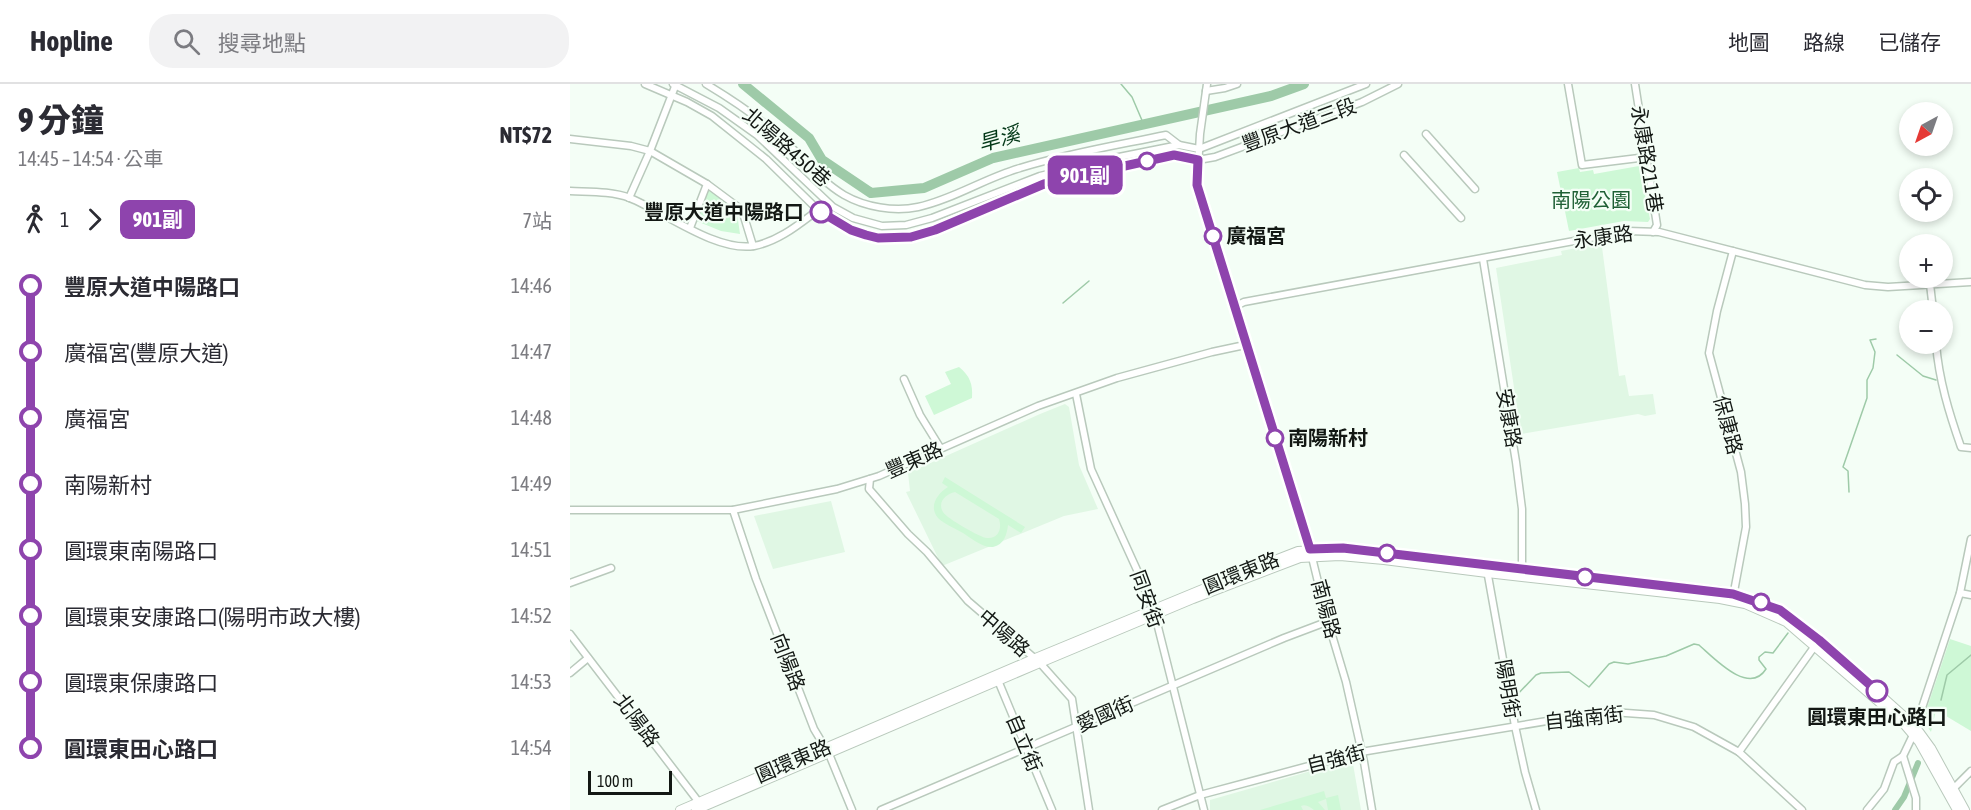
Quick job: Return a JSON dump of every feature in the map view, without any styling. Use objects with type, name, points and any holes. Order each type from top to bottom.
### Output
[{"type":"main road","name":"圓環東路","points":[[680,810],[699,806],[1154,612],[1311,553],[1343,548],[1487,570],[1733,597],[1780,610],[1902,722],[1965,810]]},
{"type":"main road","name":"圓環東路","points":[[1817,643],[1915,726],[1931,748],[1951,791],[1957,810]]},
{"type":"street","points":[[645,84],[712,116],[766,159],[818,210],[851,230],[878,238],[911,237],[935,230],[1044,184],[1174,155],[1198,160]]},
{"type":"street","points":[[629,198],[650,151],[674,84],[719,108],[757,135],[833,207],[852,218],[882,226],[906,225],[932,218],[1040,176],[1179,145]]},
{"type":"street","name":"北陽路450巷","points":[[706,84],[778,135],[826,183],[845,195],[882,208],[919,207],[1020,167],[1166,135],[1179,145],[1199,149]]},
{"type":"street","points":[[1206,90],[1237,84]]},
{"type":"street","name":"豐原大道三段","points":[[1199,149],[1366,84]]},
{"type":"street","name":"豐原大道三段","points":[[1198,160],[1215,157],[1362,102],[1398,84]]},
{"type":"street","points":[[1568,84],[1582,165],[1647,158]]},
{"type":"street","name":"永康路211巷","points":[[1635,84],[1657,225],[1653,232]]},
{"type":"street","name":"南陽路","points":[[1206,90],[1200,134],[1197,185],[1311,553],[1346,682],[1372,810]]},
{"type":"street","points":[[1426,134],[1475,189]]},
{"type":"street","points":[[570,139],[631,146],[650,151],[707,184],[737,204],[742,210],[753,246]]},
{"type":"street","points":[[1404,155],[1461,218]]},
{"type":"street","points":[[690,228],[707,184]]},
{"type":"street","points":[[570,191],[605,193],[629,198],[722,242],[753,246],[785,234],[818,210]]},
{"type":"street","name":"永康路","points":[[1234,307],[1244,302],[1628,231],[1653,232],[1866,285],[1899,287]]},
{"type":"street","name":"保康路","points":[[1733,251],[1717,311],[1709,353],[1741,472],[1745,504],[1746,527],[1733,597]]},
{"type":"street","name":"安康路","points":[[1483,259],[1522,508],[1522,574]]},
{"type":"street","name":"永康路","points":[[1953,283],[1971,282]]},
{"type":"street","name":"豐東路","points":[[570,510],[733,510],[837,489],[870,479],[1038,406],[1117,378],[1245,345]]},
{"type":"street","points":[[1937,354],[1941,383],[1961,447],[1971,448]]},
{"type":"street","points":[[904,379],[920,415],[940,449]]},
{"type":"street","name":"同安街","points":[[1076,394],[1092,469],[1154,612],[1204,810]]},
{"type":"street","name":"中陽路","points":[[870,479],[869,489],[968,601],[1037,661],[1072,699],[1089,810]]},
{"type":"street","name":"向陽路","points":[[733,510],[756,579],[814,729],[828,751],[852,810]]},
{"type":"street","points":[[1867,810],[1884,789],[1894,762],[1903,756],[1913,735],[1960,593],[1971,539]]},
{"type":"street","points":[[570,583],[611,568]]},
{"type":"street","name":"陽明街","points":[[1487,570],[1515,726],[1536,810]]},
{"type":"street","points":[[1960,593],[1971,595]]},
{"type":"street","name":"愛國街","points":[[881,810],[1284,638],[1329,621]]},
{"type":"street","name":"北陽路","points":[[570,634],[699,806]]},
{"type":"street","points":[[1739,752],[1817,643]]},
{"type":"street","points":[[570,673],[588,658]]},
{"type":"street","name":"自立街","points":[[997,678],[1052,810]]},
{"type":"street","name":"自強南街","points":[[1515,726],[1612,712],[1654,715],[1694,727],[1739,752],[1802,810]]},
{"type":"street","name":"自強街","points":[[1162,810],[1200,795],[1361,752],[1515,726]]},
{"type":"street","points":[[1903,756],[1916,798],[1916,810]]},
{"type":"street","points":[[1951,791],[1971,771]]},
{"type":"shaded area","points":[[1597,244],[1602,247],[1619,376],[1625,375],[1629,396],[1653,394],[1656,414],[1645,416],[1638,414],[1521,434],[1496,268],[1562,255],[1561,251]]},
{"type":"shaded area","points":[[1065,404],[1069,407],[1079,465],[1098,509],[1064,516],[942,566],[906,492],[910,491],[908,473]]},
{"type":"shaded area","points":[[831,501],[845,552],[773,569],[754,516]]},
{"type":"shaded area","points":[[1349,760],[1353,764],[1361,810],[1210,810],[1210,800]]},
{"type":"green space","name":"南陽公園","points":[[1639,166],[1650,219],[1648,222],[1624,221],[1569,231],[1557,172],[1579,168],[1580,172],[1593,170],[1594,174]]},
{"type":"green space","points":[[707,186],[736,206],[740,234],[721,231],[694,220]]},
{"type":"green space","points":[[959,367],[970,381],[972,398],[934,415],[925,396],[951,384],[945,372]]},
{"type":"green space","points":[[945,477],[1025,527],[1021,533],[1008,525],[1006,535],[1000,544],[989,547],[981,544],[938,518],[934,504],[948,487],[942,483]],"holes":[[[955,492],[999,519],[1000,529],[997,535],[987,538],[946,515],[941,505],[948,495]]]},
{"type":"green space","points":[[1950,639],[1971,646],[1971,731],[1936,710],[1931,732],[1923,720]]},
{"type":"green space","points":[[1324,791],[1326,798],[1338,795],[1341,810],[1328,810],[1326,799],[1318,802],[1325,810],[1314,810],[1305,805],[1301,806],[1303,810],[1260,810]]},
{"type":"waterway","name":"旱溪","points":[[743,84],[809,138],[822,160],[871,193],[924,188],[993,158],[1271,96],[1304,84]]},
{"type":"waterway","points":[[1121,84],[1132,97],[1144,125]]},
{"type":"waterway","points":[[1063,303],[1089,281]]},
{"type":"waterway","points":[[1849,492],[1848,471],[1843,467],[1867,398],[1867,380],[1873,368],[1875,352],[1870,340],[1876,339]]},
{"type":"waterway","points":[[1897,355],[1923,376],[1936,380]]},
{"type":"waterway","points":[[1514,698],[1536,675],[1541,673],[1569,672],[1589,687],[1609,664],[1614,662],[1628,664],[1666,656],[1694,644],[1699,645],[1722,665],[1741,677],[1759,676],[1766,669],[1759,657],[1765,652],[1773,653],[1788,633]]},
{"type":"waterway","points":[[1941,700],[1947,675],[1971,655]]},
{"type":"waterway","points":[[1895,810],[1904,797],[1918,763]]},
{"type":"bus line","name":"901副","points":[[821,212],[851,230],[866,235],[878,238],[911,237],[935,230],[1044,184],[1174,155],[1198,160],[1197,185],[1310,549],[1343,548],[1722,591],[1780,610],[1819,640],[1877,691]]},
{"type":"place","name":"豐原大道中陽路口","points":[[821,212]]},
{"type":"place","name":"廣福宮","points":[[1213,236]]},
{"type":"place","name":"南陽新村","points":[[1275,438]]},
{"type":"place","name":"圓環東田心路口","points":[[1877,691]]}]
